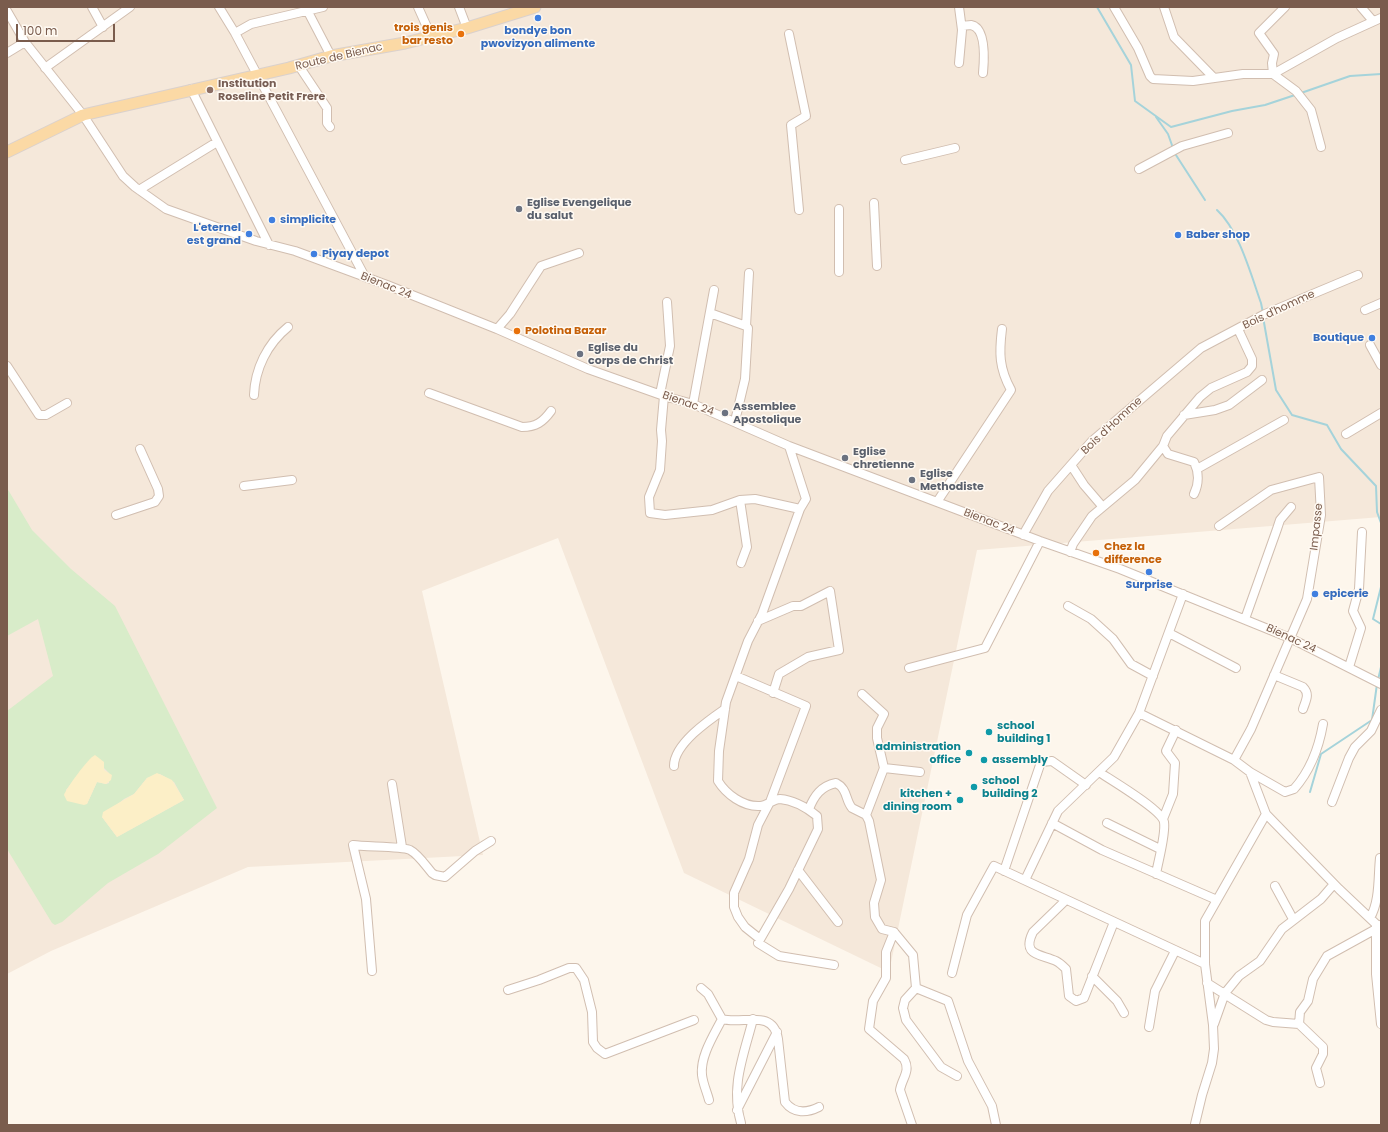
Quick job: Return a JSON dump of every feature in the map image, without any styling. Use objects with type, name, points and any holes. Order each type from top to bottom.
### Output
[{"type":"main road","name":"Route de Bienac","points":[[7,152],[83,115],[191,89],[299,66],[331,56],[405,43],[468,28],[511,10],[535,7]]},
{"type":"street","points":[[92,7],[103,27]]},
{"type":"street","points":[[45,68],[130,7]]},
{"type":"street","points":[[219,7],[235,33],[365,277]]},
{"type":"street","points":[[235,33],[251,24],[306,9],[323,7]]},
{"type":"street","points":[[418,7],[431,36]]},
{"type":"street","points":[[459,7],[468,28]]},
{"type":"street","points":[[959,7],[962,26],[959,63]]},
{"type":"street","points":[[1114,7],[1138,48],[1146,71],[1153,79],[1193,81],[1243,74],[1273,74],[1337,38],[1377,20],[1361,7]]},
{"type":"street","points":[[1164,7],[1174,37],[1214,78]]},
{"type":"street","points":[[1285,7],[1259,33],[1274,54],[1272,63],[1273,74],[1296,91],[1311,110],[1321,147]]},
{"type":"street","points":[[306,9],[331,56]]},
{"type":"street","name":"Bienac 24","points":[[7,12],[25,42],[83,115],[123,176],[139,190],[166,209],[209,225],[294,251],[365,277],[497,329],[588,369],[662,395],[693,404],[736,421],[789,446],[1023,535],[1120,569],[1290,638],[1368,676],[1381,684]]},
{"type":"street","points":[[962,26],[972,25],[979,29],[984,56],[983,73]]},
{"type":"street","points":[[789,34],[806,116],[791,125],[799,210]]},
{"type":"street","points":[[7,53],[25,42]]},
{"type":"street","points":[[299,66],[327,108],[327,123],[330,127]]},
{"type":"street","points":[[191,89],[269,244]]},
{"type":"street","points":[[1139,169],[1182,146],[1228,133]]},
{"type":"street","points":[[139,190],[218,142]]},
{"type":"street","points":[[905,160],[956,148]]},
{"type":"street","points":[[874,202],[877,266]]},
{"type":"street","points":[[839,209],[839,272]]},
{"type":"street","points":[[497,329],[510,314],[541,266],[579,253]]},
{"type":"street","points":[[736,421],[745,379],[749,273]]},
{"type":"street","name":"Bois d'homme","points":[[1201,348],[1265,314],[1358,275]]},
{"type":"street","points":[[693,404],[714,290]]},
{"type":"street","points":[[668,302],[670,346],[662,395],[662,441],[660,470],[649,497],[650,513],[665,515],[712,510],[740,500],[755,499],[800,509]]},
{"type":"street","points":[[1365,310],[1381,303]]},
{"type":"street","points":[[710,313],[746,326]]},
{"type":"street","points":[[254,395],[255,382],[261,363],[273,340],[288,326]]},
{"type":"street","points":[[937,502],[1011,390],[1003,375],[999,353],[1002,328]]},
{"type":"street","points":[[1070,552],[1083,528],[1102,506],[1125,490],[1163,446],[1167,436],[1184,415],[1211,388],[1247,372],[1252,366],[1252,359],[1238,329]]},
{"type":"street","points":[[1370,345],[1378,354],[1381,366]]},
{"type":"street","name":"Bois d'Homme","points":[[1023,535],[1048,491],[1092,441],[1201,348]]},
{"type":"street","points":[[7,366],[40,415],[46,415],[67,403]]},
{"type":"street","points":[[1184,415],[1215,410],[1230,405],[1262,380]]},
{"type":"street","points":[[429,393],[522,428],[533,427],[544,420],[551,411]]},
{"type":"street","points":[[1346,434],[1381,414]]},
{"type":"street","points":[[1198,469],[1284,420]]},
{"type":"street","points":[[789,446],[806,499],[800,509],[758,621],[748,641],[725,709],[719,751],[718,781],[731,796],[748,804],[760,806],[782,799],[809,809],[817,816],[818,828],[798,870],[758,943],[779,956],[834,964]]},
{"type":"street","points":[[1163,446],[1168,454],[1194,462],[1198,469],[1198,482],[1194,494]]},
{"type":"street","points":[[116,515],[155,502],[159,496],[158,489],[140,449]]},
{"type":"street","points":[[1072,465],[1084,485],[1102,506]]},
{"type":"street","name":"Impasse","points":[[1219,526],[1271,490],[1319,476],[1321,515],[1307,599],[1290,638]]},
{"type":"street","points":[[244,486],[292,480]]},
{"type":"street","points":[[740,500],[747,547],[741,563]]},
{"type":"street","points":[[1245,619],[1280,520],[1291,507]]},
{"type":"street","points":[[1349,667],[1361,628],[1353,612],[1359,589],[1362,532]]},
{"type":"street","points":[[909,668],[985,648],[1040,541]]},
{"type":"street","points":[[758,621],[793,606],[801,606],[830,591],[839,650],[808,657],[790,666],[779,674],[773,693]]},
{"type":"street","points":[[1025,880],[1058,811],[1114,757],[1139,713],[1183,594]]},
{"type":"street","points":[[1068,606],[1091,619],[1113,639],[1131,664],[1153,676]]},
{"type":"street","points":[[1169,633],[1236,668]]},
{"type":"street","points":[[1234,760],[1251,729],[1290,638]]},
{"type":"street","points":[[1274,675],[1303,687],[1307,691],[1308,696],[1303,709]]},
{"type":"street","points":[[736,676],[806,706],[770,802],[758,825],[749,859],[734,893],[734,907],[738,917],[745,927],[760,939]]},
{"type":"street","points":[[862,694],[884,714],[877,728],[877,738],[884,768],[866,815]]},
{"type":"street","points":[[674,766],[674,761],[681,747],[696,732],[725,709]]},
{"type":"street","points":[[1332,802],[1349,758],[1355,747],[1371,731],[1381,710]]},
{"type":"street","points":[[1139,713],[1234,760],[1250,772],[1285,792],[1294,789],[1316,753],[1323,724]]},
{"type":"street","points":[[1156,874],[1164,828],[1163,819],[1173,794],[1174,786],[1175,763],[1166,751],[1176,730]]},
{"type":"street","points":[[1004,871],[1042,762],[1052,761],[1086,785]]},
{"type":"street","points":[[884,768],[920,772]]},
{"type":"street","points":[[1099,772],[1148,804],[1163,819]]},
{"type":"street","points":[[1250,772],[1266,814],[1334,884],[1376,924]]},
{"type":"street","points":[[392,784],[402,847]]},
{"type":"street","points":[[809,809],[821,789],[836,784],[841,786],[852,808],[866,815],[869,821],[881,880],[874,903],[875,917],[882,928],[894,932],[913,955],[916,988],[905,1000],[904,1008],[906,1020],[941,1067],[957,1076]]},
{"type":"street","points":[[1195,1124],[1212,1063],[1213,1025],[1204,964],[1205,921],[1266,814]]},
{"type":"street","points":[[1052,823],[1102,850],[1217,900]]},
{"type":"street","points":[[1107,823],[1160,849]]},
{"type":"street","points":[[372,971],[366,899],[353,845],[369,848],[402,847],[414,852],[435,875],[444,877],[475,851],[491,841]]},
{"type":"street","points":[[1380,858],[1376,906],[1376,974],[1381,1024]]},
{"type":"street","points":[[952,973],[967,915],[994,866],[1204,964]]},
{"type":"street","points":[[798,870],[838,922]]},
{"type":"street","points":[[1213,1025],[1225,993],[1239,976],[1260,961],[1267,953],[1282,929],[1293,919],[1321,899],[1334,884]]},
{"type":"street","points":[[1275,886],[1293,919]]},
{"type":"street","points":[[1066,900],[1033,932],[1030,938],[1031,950],[1037,956],[1057,961],[1066,969],[1069,996],[1076,1001],[1084,998],[1114,922]]},
{"type":"street","points":[[1299,1024],[1300,1012],[1308,1001],[1313,979],[1322,961],[1376,924]]},
{"type":"street","points":[[894,932],[886,952],[886,978],[873,1001],[869,1029],[904,1059],[907,1064],[908,1069],[900,1090],[912,1125]]},
{"type":"street","points":[[1149,1027],[1156,991],[1175,951]]},
{"type":"street","points":[[508,990],[569,968],[576,968],[584,980],[592,1012],[593,1042],[597,1048],[605,1054],[694,1020]]},
{"type":"street","points":[[1092,976],[1117,1001],[1124,1013]]},
{"type":"street","points":[[1207,983],[1266,1020],[1299,1024],[1323,1047],[1323,1054],[1316,1068],[1320,1083]]},
{"type":"street","points":[[701,988],[708,994],[722,1018]]},
{"type":"street","points":[[916,988],[948,1001],[968,1061],[992,1106],[996,1125]]},
{"type":"street","points":[[722,1018],[767,1021],[777,1032],[785,1102],[789,1107],[802,1112],[810,1112],[819,1107]]},
{"type":"street","points":[[709,1100],[702,1075],[703,1066],[710,1043],[722,1018]]},
{"type":"street","points":[[741,1123],[737,1110],[737,1082],[753,1019]]},
{"type":"street","points":[[737,1110],[777,1032]]},
{"type":"shaded area","points":[[7,7],[1381,7],[1381,517],[977,550],[889,972],[684,873],[558,538],[422,591],[483,855],[248,867],[51,951],[7,974]]},
{"type":"green space","points":[[7,488],[32,530],[71,569],[115,606],[217,808],[158,854],[108,883],[62,922],[55,925],[52,923],[7,849],[7,711],[53,676],[38,619],[7,636]],"holes":[[[103,767],[109,773],[109,783],[106,784],[97,782],[87,804],[70,801],[66,790],[80,772]],[[160,774],[174,782],[184,800],[117,837],[102,817],[124,799],[134,794],[147,778]]]},
{"type":"sand","points":[[95,755],[104,762],[104,770],[112,775],[111,780],[106,784],[97,782],[87,804],[84,805],[67,801],[64,795],[73,780]]},
{"type":"sand","points":[[157,773],[172,780],[184,800],[117,837],[102,817],[103,812],[134,794],[147,778]]},
{"type":"waterway","points":[[1097,7],[1131,65],[1135,101],[1171,127],[1232,111],[1265,105],[1295,95]]},
{"type":"waterway","points":[[1301,93],[1350,76],[1381,74]]},
{"type":"waterway","points":[[1156,117],[1168,134],[1173,148]]},
{"type":"waterway","points":[[1174,152],[1205,200]]},
{"type":"waterway","points":[[1217,210],[1232,229],[1244,254],[1263,313]]},
{"type":"waterway","points":[[1263,317],[1276,390],[1292,415],[1327,425],[1341,449],[1376,486],[1377,512],[1381,523]]},
{"type":"waterway","points":[[1381,587],[1373,619],[1381,624]]},
{"type":"waterway","points":[[1378,680],[1381,667]]},
{"type":"waterway","points":[[1310,792],[1321,754],[1372,720],[1377,684]]},
{"type":"place","name":"bondye bon pwovizyon alimente","points":[[538,18]]},
{"type":"place","name":"trois genis bar resto","points":[[461,34]]},
{"type":"place","name":"Institution Roseline Petit Frere","points":[[210,90]]},
{"type":"place","name":"Eglise Evengelique du salut","points":[[519,209]]},
{"type":"place","name":"simplicite","points":[[272,220]]},
{"type":"place","name":"L'eternel est grand","points":[[249,234]]},
{"type":"place","name":"Baber shop","points":[[1178,235]]},
{"type":"place","name":"Piyay depot","points":[[314,254]]},
{"type":"place","name":"Polotina Bazar","points":[[517,331]]},
{"type":"place","name":"Boutique","points":[[1372,338]]},
{"type":"place","name":"Eglise du corps de Christ","points":[[580,354]]},
{"type":"place","name":"Assemblee Apostolique","points":[[725,413]]},
{"type":"place","name":"Eglise chretienne","points":[[845,458]]},
{"type":"place","name":"Eglise Methodiste","points":[[912,480]]},
{"type":"place","name":"Chez la difference","points":[[1096,553]]},
{"type":"place","name":"Surprise","points":[[1149,572]]},
{"type":"place","name":"epicerie","points":[[1315,594]]},
{"type":"place","name":"school building 1","points":[[989,732]]},
{"type":"place","name":"administration office","points":[[969,753]]},
{"type":"place","name":"assembly","points":[[984,760]]},
{"type":"place","name":"school building 2","points":[[974,787]]},
{"type":"place","name":"kitchen + dining room","points":[[960,800]]}]
